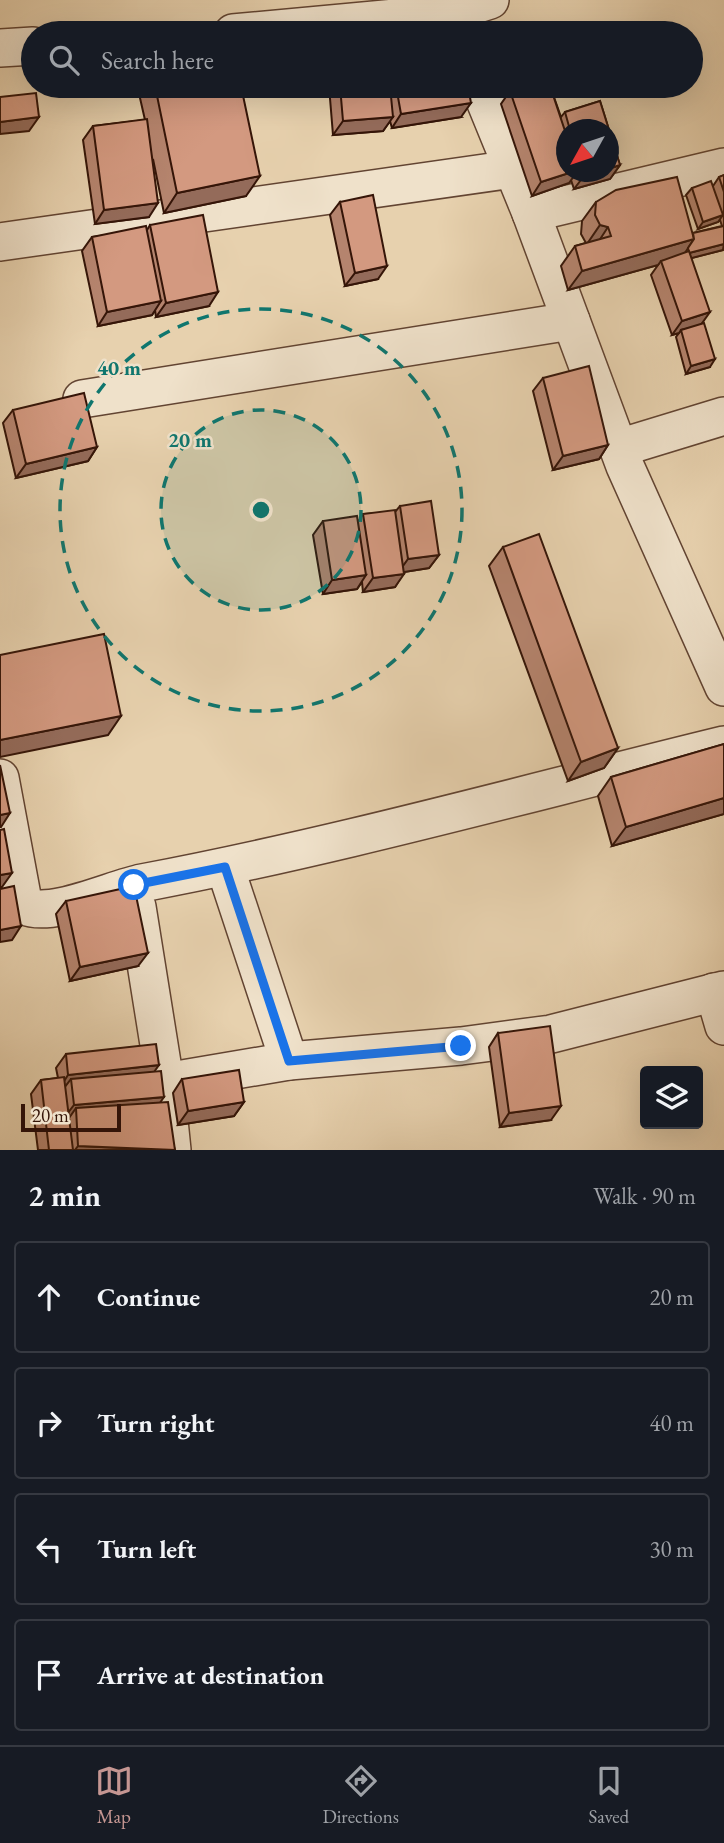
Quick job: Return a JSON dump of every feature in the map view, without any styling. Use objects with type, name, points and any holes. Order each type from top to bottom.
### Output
[{"type":"street","points":[[378,21],[450,15],[490,0]]},
{"type":"street","points":[[0,48],[21,47]]},
{"type":"street","points":[[484,98],[531,213],[619,448],[713,634],[724,687]]},
{"type":"street","points":[[531,213],[724,167]]},
{"type":"street","points":[[0,242],[513,169]]},
{"type":"street","points":[[82,399],[571,321]]},
{"type":"street","points":[[619,448],[724,416]]},
{"type":"street","points":[[0,778],[25,905],[42,911],[134,885],[225,867],[724,745]]},
{"type":"street","points":[[225,867],[289,1061]]},
{"type":"street","points":[[134,885],[166,1082],[173,1150]]},
{"type":"street","points":[[166,1082],[289,1061],[461,1046],[551,1034],[721,1003]]},
{"type":"building","points":[[21,95],[21,98],[37,98],[39,117],[0,122],[0,97]]},
{"type":"building","points":[[157,98],[244,98],[260,176],[177,193]]},
{"type":"building","points":[[341,98],[391,98],[393,117],[343,121]]},
{"type":"building","points":[[398,98],[470,98],[471,103],[401,114]]},
{"type":"building","points":[[512,98],[554,98],[561,119],[556,119],[556,177],[541,182]]},
{"type":"building","points":[[600,101],[606,119],[567,119],[565,112]]},
{"type":"building","points":[[147,119],[158,203],[104,210],[93,126]]},
{"type":"building","points":[[724,175],[724,192],[719,177]]},
{"type":"building","points":[[677,177],[694,239],[582,271],[575,246],[611,236],[608,227],[600,225],[595,215],[596,202],[616,190]]},
{"type":"building","points":[[711,181],[723,215],[703,222],[692,188]]},
{"type":"building","points":[[373,195],[387,266],[355,273],[340,202]]},
{"type":"building","points":[[203,215],[218,292],[166,303],[150,225]]},
{"type":"building","points":[[146,226],[161,301],[107,312],[92,237]]},
{"type":"building","points":[[724,226],[724,244],[689,253],[688,248],[694,239],[693,233]]},
{"type":"building","points":[[689,251],[710,312],[682,321],[661,261]]},
{"type":"building","points":[[704,323],[715,359],[691,366],[681,330]]},
{"type":"building","points":[[589,366],[608,445],[563,456],[543,378]]},
{"type":"building","points":[[84,393],[97,447],[26,464],[13,410]]},
{"type":"building","points":[[431,501],[439,555],[408,559],[400,506]]},
{"type":"building","points":[[395,510],[404,574],[373,578],[363,514]]},
{"type":"building","points":[[357,516],[366,575],[332,580],[323,521]]},
{"type":"building","points":[[539,534],[618,748],[581,762],[503,547]]},
{"type":"building","points":[[104,634],[121,716],[0,740],[0,655]]},
{"type":"building","points":[[724,744],[724,798],[626,827],[611,777]]},
{"type":"building","points":[[0,765],[10,813],[0,815]]},
{"type":"building","points":[[4,829],[12,873],[0,875],[0,830]]},
{"type":"building","points":[[14,886],[21,926],[0,930],[0,889]]},
{"type":"building","points":[[134,886],[148,953],[80,967],[66,901]]},
{"type":"building","points":[[550,1026],[561,1106],[509,1113],[498,1033]]},
{"type":"building","points":[[156,1044],[159,1065],[68,1075],[66,1054]]},
{"type":"building","points":[[239,1070],[244,1102],[188,1111],[182,1079]]},
{"type":"building","points":[[161,1071],[164,1097],[74,1105],[71,1079]]},
{"type":"building","points":[[64,1077],[73,1150],[49,1150],[41,1080]]},
{"type":"building","points":[[168,1102],[175,1150],[78,1146],[76,1108]]},
{"type":"route","points":[[134,885],[225,867],[289,1061],[461,1046]]}]
